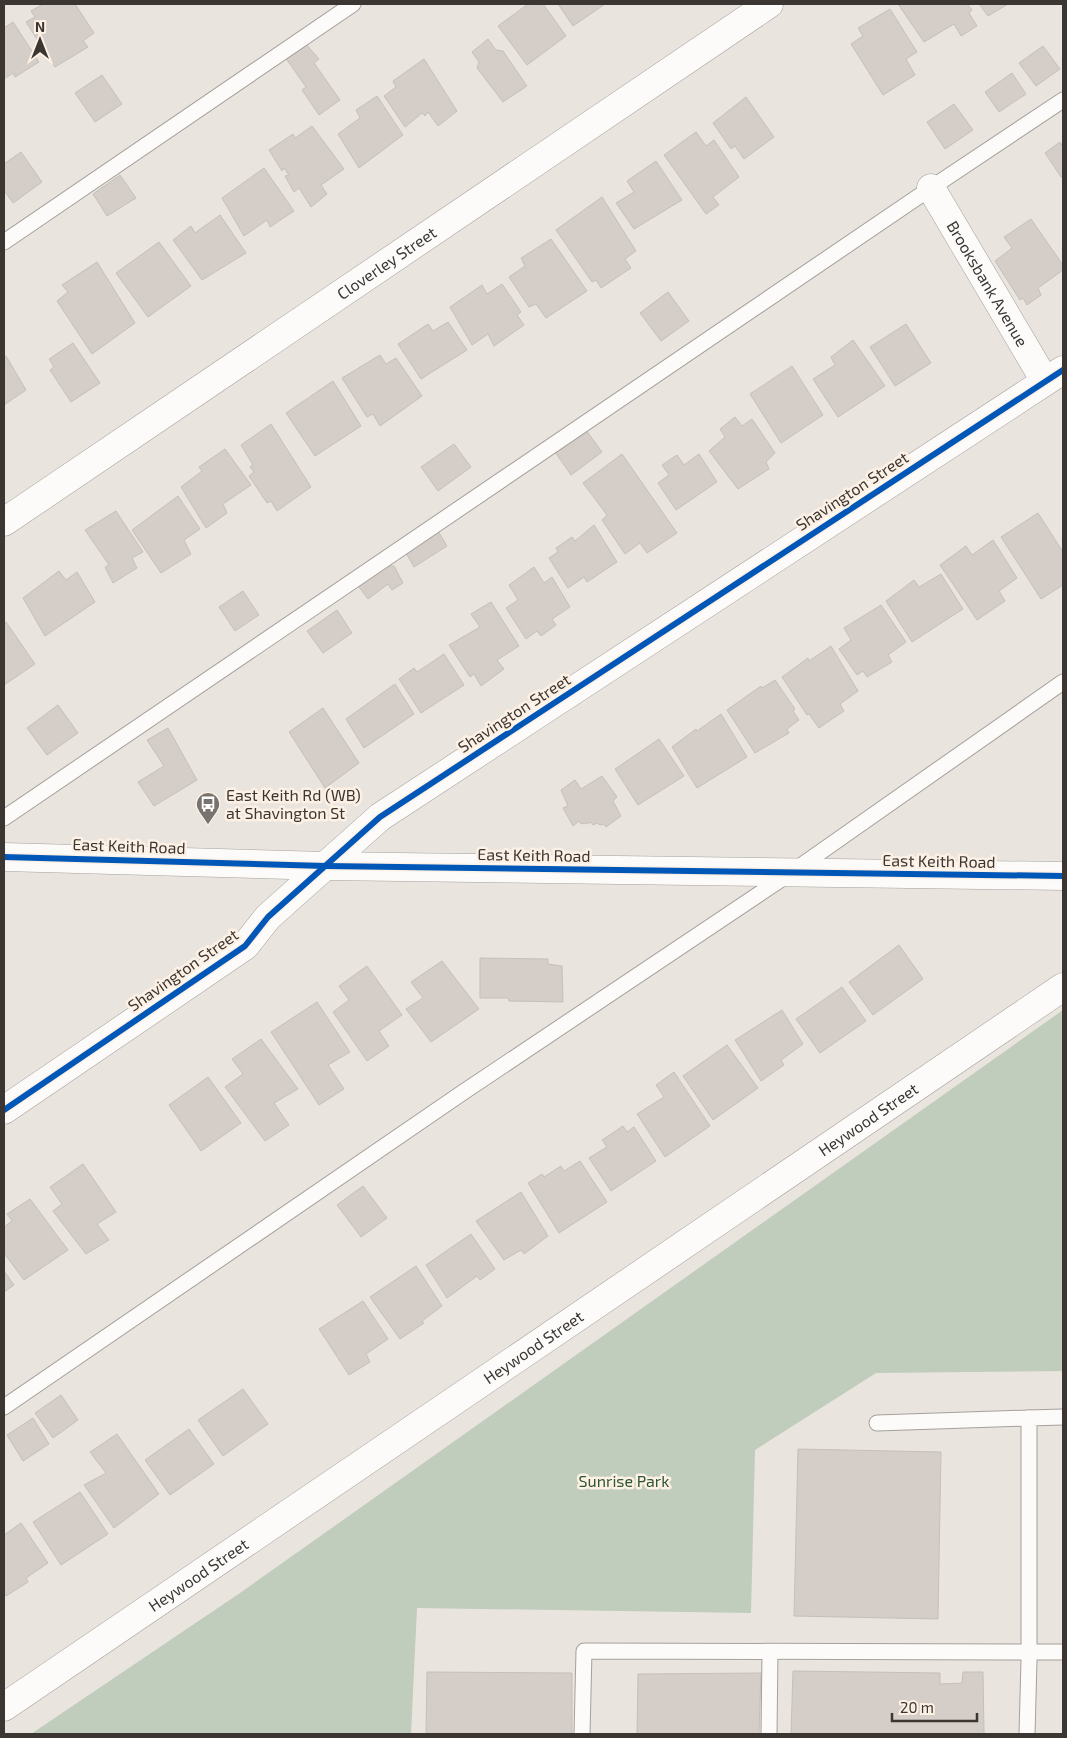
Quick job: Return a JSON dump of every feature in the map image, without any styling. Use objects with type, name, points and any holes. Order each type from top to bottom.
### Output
[{"type":"street","name":"Cloverley Street","points":[[4,522],[770,4]]},
{"type":"street","name":"Brooksbank Avenue","points":[[931,188],[1054,375]]},
{"type":"street","name":"Shavington Street","points":[[4,1110],[245,946],[268,917],[380,817],[1054,375]]},
{"type":"street","name":"East Keith Road","points":[[4,857],[326,866],[1063,876]]},
{"type":"street","name":"Heywood Street","points":[[4,1707],[1063,987]]},
{"type":"lane","points":[[4,242],[353,4]]},
{"type":"lane","points":[[4,818],[1063,100]]},
{"type":"lane","points":[[4,1406],[462,1093],[792,872],[1063,682]]},
{"type":"lane","points":[[1027,1734],[1029,1418]]},
{"type":"lane","points":[[877,1423],[1063,1418]]},
{"type":"lane","points":[[582,1734],[584,1651],[1063,1652]]},
{"type":"lane","points":[[769,1734],[770,1652]]},
{"type":"green space","name":"Sunrise Park","points":[[1063,1010],[1063,1371],[876,1373],[755,1450],[751,1613],[417,1608],[411,1734],[31,1734],[240,1593]]},
{"type":"building","points":[[43,4],[75,4],[94,33],[83,41],[88,47],[55,67],[26,22],[35,17],[31,11]]},
{"type":"building","points":[[528,4],[543,4],[566,36],[527,65],[498,26]]},
{"type":"building","points":[[558,4],[605,4],[573,26]]},
{"type":"building","points":[[898,4],[967,4],[972,10],[969,13],[977,26],[961,36],[954,24],[924,42]]},
{"type":"building","points":[[979,4],[1008,4],[988,16]]},
{"type":"building","points":[[890,9],[917,52],[906,59],[915,75],[883,95],[851,44],[863,36],[858,28]]},
{"type":"building","points":[[13,22],[39,62],[15,77],[13,73],[4,79],[4,28]]},
{"type":"building","points":[[488,39],[496,50],[503,51],[527,86],[503,102],[477,68],[479,62],[472,52]]},
{"type":"building","points":[[305,43],[319,59],[314,63],[340,100],[319,115],[302,90],[306,87],[285,57]]},
{"type":"building","points":[[1043,46],[1060,69],[1036,86],[1019,63]]},
{"type":"building","points":[[424,59],[457,111],[438,126],[428,112],[425,116],[422,113],[405,127],[384,96],[396,87],[393,81]]},
{"type":"building","points":[[1012,73],[1026,94],[999,112],[985,92]]},
{"type":"building","points":[[102,75],[122,104],[95,122],[75,93]]},
{"type":"building","points":[[377,96],[403,135],[359,168],[338,134],[360,118],[356,110]]},
{"type":"building","points":[[746,97],[774,137],[744,159],[735,146],[731,149],[713,123]]},
{"type":"building","points":[[954,104],[973,130],[945,149],[927,122]]},
{"type":"building","points":[[312,126],[344,169],[321,185],[327,194],[311,207],[299,188],[294,192],[285,176],[289,175],[284,168],[282,171],[269,150],[293,134],[295,138]]},
{"type":"building","points":[[696,132],[706,146],[714,140],[739,177],[713,197],[719,205],[706,214],[664,155]]},
{"type":"building","points":[[1060,142],[1063,147],[1063,176],[1061,177],[1045,153]]},
{"type":"building","points":[[21,152],[42,182],[13,203],[4,190],[4,164]]},
{"type":"building","points":[[656,161],[682,200],[634,229],[616,203],[634,192],[627,181]]},
{"type":"building","points":[[264,168],[294,211],[270,227],[267,220],[244,236],[222,198]]},
{"type":"building","points":[[120,175],[136,198],[107,216],[93,194]]},
{"type":"building","points":[[602,197],[636,251],[625,259],[631,268],[601,288],[596,280],[592,282],[556,230]]},
{"type":"building","points":[[220,215],[246,253],[202,280],[173,240],[191,226],[195,233]]},
{"type":"building","points":[[1031,219],[1063,265],[1063,270],[1038,288],[1041,295],[1027,305],[1023,298],[1020,300],[995,261],[1012,248],[1004,237]]},
{"type":"building","points":[[551,239],[587,291],[546,318],[536,304],[529,307],[509,277],[525,266],[521,258]]},
{"type":"building","points":[[159,242],[191,286],[148,317],[116,273]]},
{"type":"building","points":[[97,262],[135,323],[92,354],[57,301],[68,292],[62,285]]},
{"type":"building","points":[[502,284],[521,312],[517,315],[524,325],[494,346],[488,334],[472,345],[450,307],[482,285],[487,294]]},
{"type":"building","points":[[668,292],[689,321],[661,341],[640,313]]},
{"type":"building","points":[[448,322],[467,350],[421,379],[398,344],[428,324],[433,331]]},
{"type":"building","points":[[906,324],[931,363],[895,386],[870,347]]},
{"type":"building","points":[[853,340],[885,386],[838,417],[813,379],[835,365],[831,357]]},
{"type":"building","points":[[73,343],[100,383],[71,402],[50,370],[54,367],[49,359]]},
{"type":"building","points":[[380,355],[386,364],[396,358],[422,396],[380,426],[373,414],[367,417],[342,378]]},
{"type":"building","points":[[6,356],[26,390],[4,405],[4,358]]},
{"type":"building","points":[[792,366],[823,415],[781,443],[750,394]]},
{"type":"building","points":[[333,381],[361,426],[315,456],[286,413]]},
{"type":"building","points":[[735,417],[742,426],[752,419],[775,453],[766,462],[769,469],[738,489],[709,451],[725,437],[720,429]]},
{"type":"building","points":[[271,424],[311,487],[277,511],[271,501],[267,503],[249,476],[254,472],[250,467],[253,465],[241,445]]},
{"type":"building","points":[[586,430],[602,452],[571,475],[555,452]]},
{"type":"building","points":[[454,444],[471,467],[438,491],[421,467]]},
{"type":"building","points":[[225,449],[251,485],[223,504],[227,513],[206,528],[181,487],[202,471],[199,467]]},
{"type":"building","points":[[622,454],[677,533],[647,553],[640,543],[625,554],[602,520],[607,515],[583,483]]},
{"type":"building","points":[[699,454],[717,482],[676,510],[658,483],[669,475],[662,465],[677,455],[684,465]]},
{"type":"building","points":[[178,496],[200,529],[184,540],[191,554],[161,573],[132,530]]},
{"type":"building","points":[[116,511],[143,552],[132,558],[137,568],[113,583],[105,567],[109,565],[85,530]]},
{"type":"building","points":[[1038,513],[1063,552],[1063,585],[1041,599],[1001,537]]},
{"type":"building","points":[[594,525],[617,562],[587,582],[584,577],[568,588],[549,558],[558,552],[556,548],[572,537],[575,541]]},
{"type":"building","points":[[438,531],[447,546],[414,567],[405,551]]},
{"type":"building","points":[[993,540],[1017,578],[999,591],[1005,601],[977,620],[940,565],[966,546],[972,555]]},
{"type":"building","points":[[379,566],[394,566],[403,583],[392,590],[388,584],[368,599],[356,583]]},
{"type":"building","points":[[534,567],[544,583],[552,577],[570,607],[552,619],[556,625],[541,636],[537,631],[526,639],[506,608],[518,600],[509,585]]},
{"type":"building","points":[[59,571],[66,580],[77,572],[95,602],[45,636],[23,598]]},
{"type":"building","points":[[941,574],[963,609],[912,642],[886,601],[914,580],[919,587]]},
{"type":"building","points":[[243,591],[259,615],[235,631],[219,607]]},
{"type":"building","points":[[491,602],[519,646],[497,660],[504,669],[481,686],[474,674],[470,677],[449,645],[480,627],[471,614]]},
{"type":"building","points":[[881,605],[906,642],[888,655],[892,662],[867,677],[863,671],[857,675],[839,649],[851,640],[844,628]]},
{"type":"building","points":[[337,610],[352,633],[323,653],[307,631]]},
{"type":"building","points":[[6,622],[35,664],[4,685],[4,624]]},
{"type":"building","points":[[831,646],[858,691],[840,704],[844,711],[819,728],[809,714],[807,715],[782,677],[808,658],[809,661]]},
{"type":"building","points":[[444,654],[464,685],[421,713],[399,679],[414,668],[417,672]]},
{"type":"building","points":[[775,680],[795,709],[793,711],[799,720],[787,729],[789,733],[755,753],[727,710],[761,686],[762,688]]},
{"type":"building","points":[[395,684],[414,714],[364,748],[346,719]]},
{"type":"building","points":[[58,705],[78,733],[47,755],[27,728]]},
{"type":"building","points":[[323,708],[359,763],[325,788],[289,732]]},
{"type":"building","points":[[721,714],[747,757],[697,788],[672,747],[696,729],[697,731]]},
{"type":"building","points":[[168,728],[197,780],[154,806],[138,782],[164,766],[147,740]]},
{"type":"building","points":[[659,739],[684,776],[638,805],[615,769]]},
{"type":"building","points":[[602,776],[617,797],[613,801],[621,816],[606,827],[604,824],[600,825],[597,823],[593,825],[591,822],[581,824],[579,821],[573,826],[563,808],[568,806],[561,790],[575,780],[581,789]]},
{"type":"building","points":[[899,945],[923,979],[873,1015],[849,982]]},
{"type":"building","points":[[480,958],[548,959],[548,964],[562,966],[563,1002],[509,1001],[508,998],[480,998]]},
{"type":"building","points":[[442,961],[479,1009],[431,1042],[406,1009],[423,998],[411,982]]},
{"type":"building","points":[[367,966],[402,1015],[379,1031],[389,1046],[367,1061],[333,1012],[349,1000],[339,986]]},
{"type":"building","points":[[842,987],[866,1021],[820,1053],[796,1019]]},
{"type":"building","points":[[317,1002],[350,1052],[328,1065],[344,1089],[319,1105],[271,1032]]},
{"type":"building","points":[[782,1010],[803,1044],[781,1060],[784,1065],[761,1081],[735,1040]]},
{"type":"building","points":[[261,1039],[298,1089],[274,1103],[289,1125],[265,1141],[225,1087],[243,1074],[232,1059]]},
{"type":"building","points":[[727,1045],[758,1088],[713,1120],[683,1076]]},
{"type":"building","points":[[674,1072],[710,1126],[665,1157],[637,1114],[664,1097],[656,1085]]},
{"type":"building","points":[[208,1077],[241,1123],[201,1151],[169,1105]]},
{"type":"building","points":[[623,1126],[627,1132],[634,1127],[656,1161],[611,1191],[589,1158],[607,1147],[602,1140]]},
{"type":"building","points":[[580,1161],[607,1202],[559,1233],[528,1183],[542,1174],[544,1177],[561,1166],[564,1171]]},
{"type":"building","points":[[83,1164],[116,1212],[97,1224],[109,1240],[86,1254],[53,1211],[62,1204],[50,1187]]},
{"type":"building","points":[[363,1186],[387,1218],[361,1237],[337,1205]]},
{"type":"building","points":[[521,1192],[548,1236],[524,1254],[521,1250],[504,1260],[476,1221]]},
{"type":"building","points":[[30,1199],[68,1250],[24,1280],[4,1253],[4,1227],[12,1221],[7,1214]]},
{"type":"building","points":[[471,1234],[495,1269],[480,1280],[477,1276],[447,1298],[426,1265]]},
{"type":"building","points":[[416,1266],[442,1306],[422,1321],[424,1323],[400,1339],[370,1297]]},
{"type":"building","points":[[4,1271],[14,1285],[4,1292]]},
{"type":"building","points":[[363,1301],[388,1339],[366,1354],[370,1362],[349,1375],[319,1329]]},
{"type":"building","points":[[243,1389],[268,1424],[223,1456],[198,1420]]},
{"type":"building","points":[[61,1395],[78,1420],[53,1438],[35,1413]]},
{"type":"building","points":[[33,1418],[49,1444],[23,1461],[7,1435]]},
{"type":"building","points":[[189,1429],[214,1464],[170,1495],[145,1460]]},
{"type":"building","points":[[117,1434],[159,1494],[114,1528],[84,1485],[106,1473],[90,1452]]},
{"type":"building","points":[[798,1449],[941,1452],[938,1619],[794,1616]]},
{"type":"building","points":[[80,1492],[108,1534],[61,1565],[33,1522]]},
{"type":"building","points":[[21,1523],[48,1563],[26,1578],[28,1582],[6,1596],[4,1593],[4,1535]]},
{"type":"building","points":[[793,1671],[940,1673],[940,1684],[962,1683],[963,1672],[983,1672],[984,1734],[791,1734]]},
{"type":"building","points":[[427,1672],[572,1673],[572,1734],[426,1734]]},
{"type":"building","points":[[761,1673],[759,1734],[637,1734],[638,1674]]},
{"type":"cycle path","points":[[4,1110],[245,946],[268,917],[380,817],[1063,370]]},
{"type":"cycle path","points":[[4,857],[326,866],[1063,876]]},
{"type":"place","name":"East Keith Rd (WB) at Shavington St","points":[[208,825]]}]
